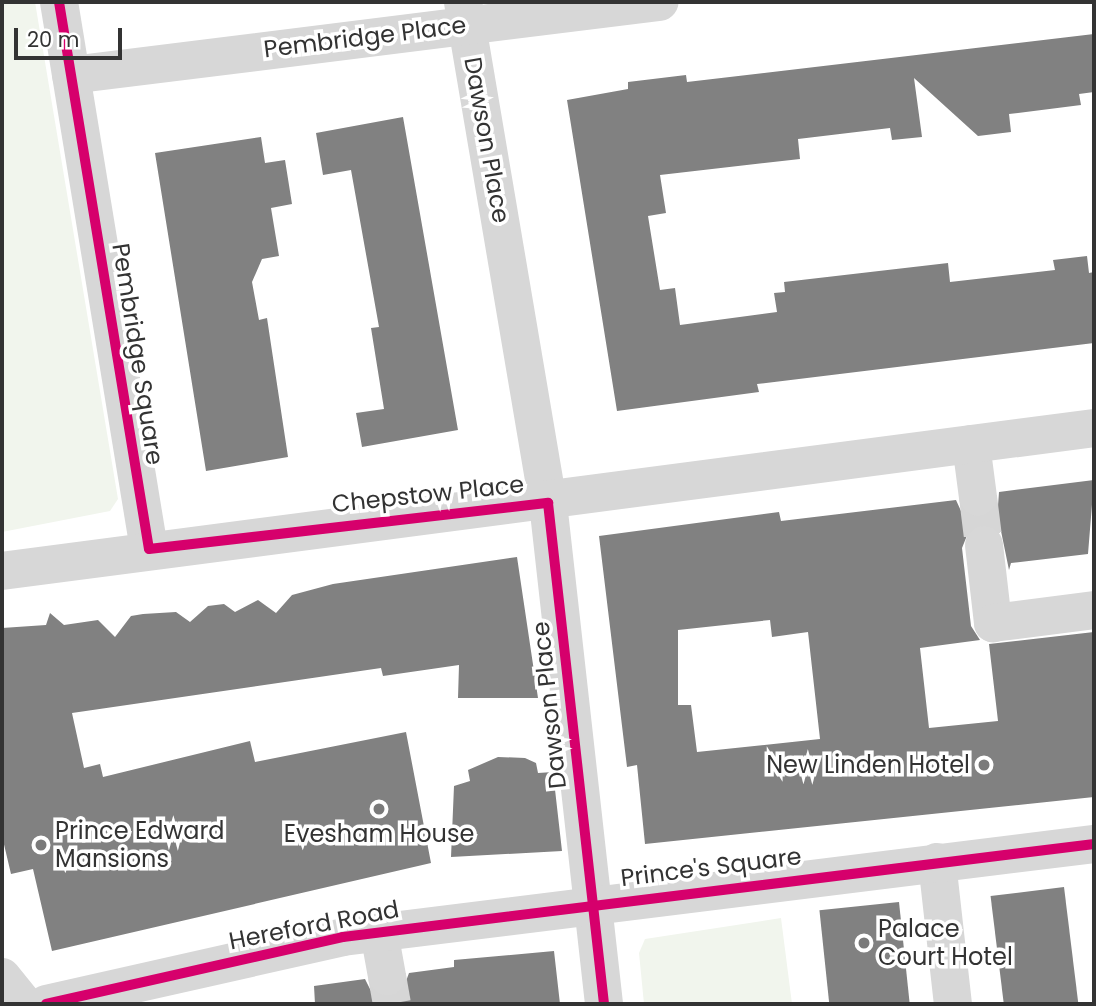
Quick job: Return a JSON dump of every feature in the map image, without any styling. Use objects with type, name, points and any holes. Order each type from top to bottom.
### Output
[{"type":"street","name":"Pembridge Square","points":[[59,2],[149,549]]},
{"type":"street","name":"Pembridge Place","points":[[71,75],[465,13],[659,2]]},
{"type":"street","name":"Dawson Place","points":[[465,13],[548,503],[593,902]]},
{"type":"street","name":"Chepstow Place","points":[[149,549],[548,503],[1094,428]]},
{"type":"street","points":[[971,444],[978,497]]},
{"type":"street","points":[[984,545],[993,623],[1094,610]]},
{"type":"street","points":[[2,572],[149,549]]},
{"type":"street","name":"Prince's Square","points":[[604,1004],[593,902],[1094,844]]},
{"type":"street","points":[[937,862],[953,1004]]},
{"type":"street","name":"Hereford Road","points":[[46,1004],[379,932],[593,902]]},
{"type":"street","points":[[379,932],[387,976]]},
{"type":"shaded area","points":[[2,2],[35,2],[118,499],[110,511],[2,532]]},
{"type":"shaded area","points":[[781,918],[792,1004],[644,1004],[639,953],[645,939]]},
{"type":"building","points":[[1094,34],[1094,92],[1079,94],[1081,105],[1009,114],[1011,132],[978,136],[914,78],[922,137],[892,140],[890,128],[798,139],[800,159],[660,175],[666,213],[648,216],[660,290],[675,288],[680,325],[777,312],[774,293],[785,292],[784,282],[948,263],[950,282],[1055,270],[1053,260],[1087,256],[1089,273],[1094,272],[1094,343],[757,384],[759,392],[617,411],[567,100],[628,89],[628,82],[686,75],[687,82]]},
{"type":"building","points":[[403,117],[458,430],[362,447],[356,413],[384,409],[371,328],[379,327],[351,170],[323,175],[316,133]]},
{"type":"building","points":[[261,137],[265,163],[285,160],[292,204],[271,208],[279,256],[262,259],[252,282],[259,320],[267,318],[288,457],[206,471],[155,153]]},
{"type":"building","points":[[1094,480],[1088,554],[1011,563],[1009,570],[1001,531],[982,523],[970,528],[962,548],[971,626],[980,640],[920,648],[929,728],[998,721],[989,644],[1094,632],[1094,797],[645,844],[637,765],[627,767],[599,536],[779,512],[781,521],[956,500],[961,511],[980,519],[998,506],[999,492]],"holes":[[[770,620],[772,637],[808,632],[820,739],[697,752],[691,705],[678,705],[678,630]]]},
{"type":"building","points":[[517,557],[538,698],[458,698],[459,665],[383,676],[381,668],[72,713],[84,768],[100,764],[103,777],[250,741],[255,762],[406,732],[431,863],[52,951],[33,869],[11,874],[2,836],[2,628],[46,625],[50,613],[64,625],[98,620],[115,637],[131,616],[176,612],[190,622],[208,606],[224,604],[235,612],[258,600],[276,613],[292,595],[333,584]]},
{"type":"building","points":[[498,757],[525,758],[536,763],[538,773],[553,772],[562,851],[451,857],[454,786],[470,781],[468,770]]},
{"type":"building","points":[[1064,887],[1078,1004],[1004,1004],[991,896]]},
{"type":"building","name":"Palace Court Hotel","points":[[899,902],[910,1004],[829,1004],[819,910]]},
{"type":"building","points":[[554,951],[560,1004],[315,1004],[314,986],[365,979],[371,991],[390,998],[402,992],[409,973],[454,967],[454,960]]},
{"type":"tunnel","points":[[978,497],[984,545]]},
{"type":"tunnel","points":[[387,976],[392,1004]]},
{"type":"cycle path","points":[[59,2],[149,549],[548,503],[604,1004]]},
{"type":"cycle path","points":[[46,1004],[343,937],[1094,844]]},
{"type":"place","name":"New Linden Hotel","points":[[984,765]]},
{"type":"place","name":"Evesham House","points":[[379,809]]},
{"type":"place","name":"Prince Edward Mansions","points":[[41,845]]},
{"type":"place","name":"Palace Court Hotel","points":[[864,943]]}]
